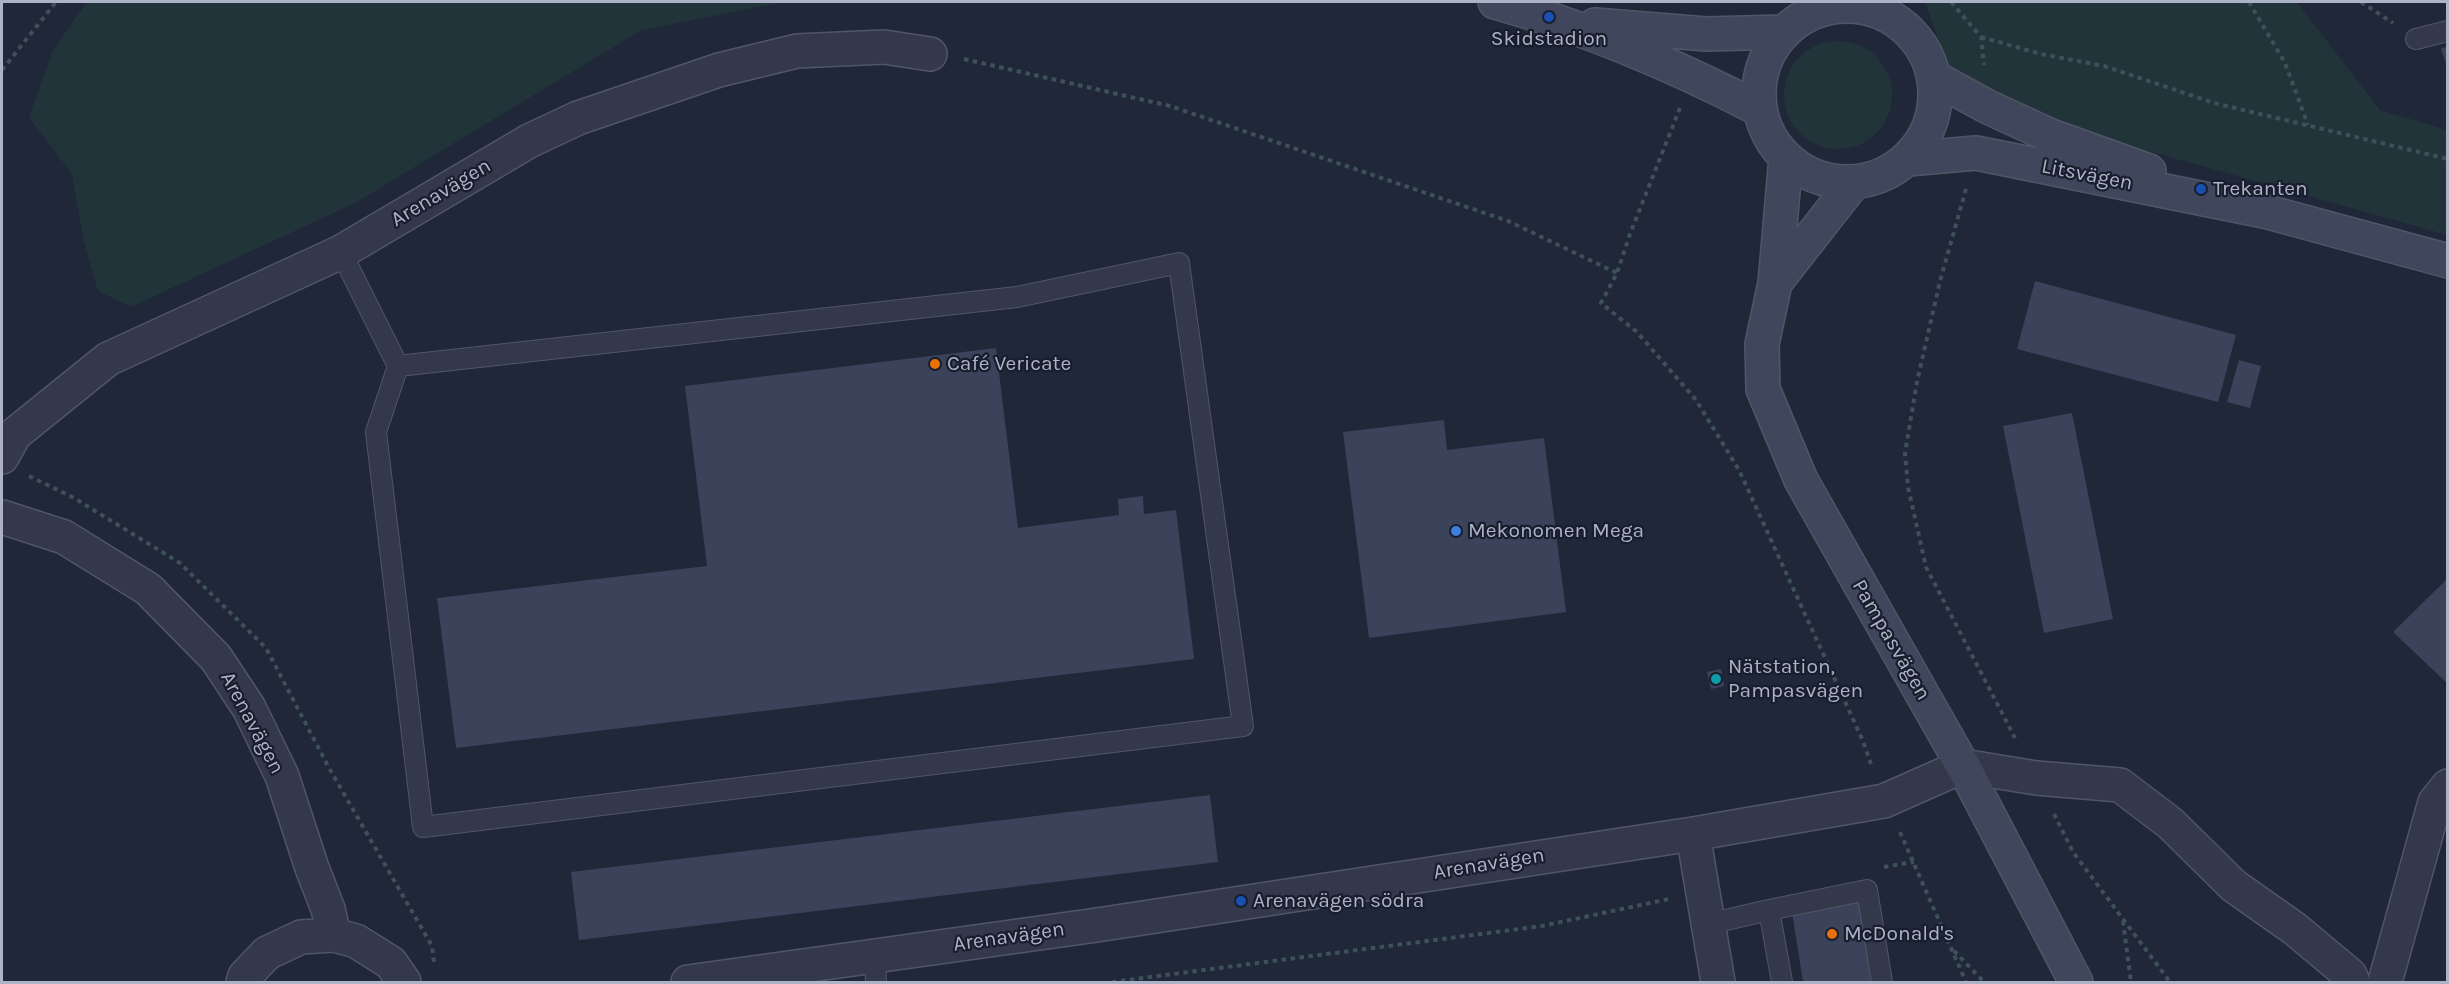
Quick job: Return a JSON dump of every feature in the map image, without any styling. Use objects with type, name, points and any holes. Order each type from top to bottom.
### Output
[{"type":"main road","points":[[1495,2],[1563,22],[1691,74],[1759,109]]},
{"type":"main road","points":[[1838,4],[1904,14],[1926,51],[1935,78],[1933,117],[1923,142],[1908,159],[1882,176],[1854,182],[1820,179],[1785,158],[1768,132],[1759,109],[1761,73],[1767,57],[1784,32],[1810,14],[1838,4]]},
{"type":"main road","points":[[1563,22],[1706,34],[1784,32]]},
{"type":"main road","name":"Litsvägen","points":[[1935,78],[1988,107],[2051,135],[2264,211]]},
{"type":"main road","name":"Litsvägen","points":[[1908,159],[1976,153],[2264,211],[2448,261]]},
{"type":"main road","name":"Pampasvägen","points":[[1785,158],[1775,283],[1762,344],[1763,389],[1801,480],[1963,766],[2076,982]]},
{"type":"main road","name":"Pampasvägen","points":[[1775,283],[1854,182]]},
{"type":"street","name":"Arenavägen","points":[[2,457],[15,434],[108,359],[341,252],[529,141],[578,118],[718,70],[797,51],[884,47],[930,54]]},
{"type":"street","name":"Arenavägen","points":[[2,517],[64,537],[148,589],[216,658],[249,708],[282,776],[328,909],[334,935]]},
{"type":"street","name":"Arenavägen","points":[[688,982],[875,970],[1693,834],[1884,801],[1963,766]]},
{"type":"street","points":[[1963,766],[2036,778],[2120,785],[2170,823],[2234,886],[2295,929],[2350,975],[2353,982]]},
{"type":"street","points":[[2385,982],[2435,802],[2448,786]]},
{"type":"street","points":[[1693,834],[1718,982]]},
{"type":"street","points":[[243,982],[245,976],[267,953],[302,937],[334,935],[356,941],[391,963],[404,982]]},
{"type":"lane","points":[[2416,39],[2448,31]]},
{"type":"lane","points":[[341,252],[398,366],[376,432],[423,827],[1243,726],[1179,263],[1017,297],[398,366]]},
{"type":"lane","points":[[1704,908],[1713,923],[1769,909],[1867,890],[1882,982]]},
{"type":"lane","points":[[1769,909],[1782,982]]},
{"type":"path","points":[[2,70],[56,2]]},
{"type":"path","points":[[1951,2],[1981,37],[2041,54],[2104,66],[2214,103],[2448,159]]},
{"type":"path","points":[[2249,2],[2285,63],[2308,125]]},
{"type":"path","points":[[2361,2],[2416,39]]},
{"type":"path","points":[[1981,37],[1988,107]]},
{"type":"path","points":[[930,54],[977,60],[1170,106],[1508,221],[1617,273]]},
{"type":"path","points":[[1691,74],[1617,273],[1601,303],[1637,332],[1696,400],[1739,470],[1863,741],[1884,801],[1914,862],[1966,982]]},
{"type":"path","points":[[1976,153],[1940,281],[1917,382],[1905,453],[1908,488],[1926,567],[2073,852],[2170,982]]},
{"type":"path","points":[[1879,867],[1914,862]]},
{"type":"path","points":[[1112,982],[1542,926],[1704,908]]},
{"type":"path","points":[[2123,919],[2131,982]]},
{"type":"path","points":[[1952,949],[1984,982]]},
{"type":"shaded area","points":[[87,2],[785,2],[642,30],[355,203],[131,307],[98,291],[84,243],[72,174],[29,117],[53,50]]},
{"type":"shaded area","points":[[1925,2],[2297,2],[2380,110],[2447,130],[2447,235],[2056,125],[1994,104],[1947,64]]},
{"type":"shaded area","points":[[1838,41],[1859,45],[1876,57],[1888,74],[1892,95],[1888,116],[1876,133],[1859,145],[1838,149],[1817,145],[1800,133],[1788,116],[1784,95],[1788,74],[1800,57],[1817,45]]},
{"type":"building","points":[[2448,46],[2448,66],[2447,66],[2441,49]]},
{"type":"building","points":[[2035,281],[2236,335],[2218,402],[2017,349]]},
{"type":"building","points":[[996,348],[1018,528],[1119,515],[1118,499],[1143,496],[1144,514],[1176,510],[1194,659],[456,748],[437,598],[707,566],[685,386]]},
{"type":"building","points":[[2239,360],[2261,366],[2250,408],[2227,402]]},
{"type":"building","points":[[2072,413],[2113,619],[2044,633],[2003,426]]},
{"type":"building","name":"Mekonomen Mega","points":[[1444,420],[1447,450],[1544,438],[1566,612],[1369,638],[1343,432]]},
{"type":"building","points":[[2448,578],[2448,684],[2393,632]]},
{"type":"building","name":"Nätstation, Pampasvägen","points":[[1721,669],[1724,686],[1711,689],[1707,672]]},
{"type":"building","points":[[1210,795],[1218,862],[579,940],[571,872]]},
{"type":"building","name":"McDonald's","points":[[1863,900],[1877,982],[1803,982],[1792,912]]},
{"type":"place","name":"Skidstadion","points":[[1549,17]]},
{"type":"place","name":"Trekanten","points":[[2201,189]]},
{"type":"place","name":"Café Vericate","points":[[935,364]]},
{"type":"place","name":"Mekonomen Mega","points":[[1456,531]]},
{"type":"place","name":"Nätstation, Pampasvägen","points":[[1716,679]]},
{"type":"place","name":"Arenavägen södra","points":[[1241,901]]},
{"type":"place","name":"McDonald's","points":[[1832,934]]}]
